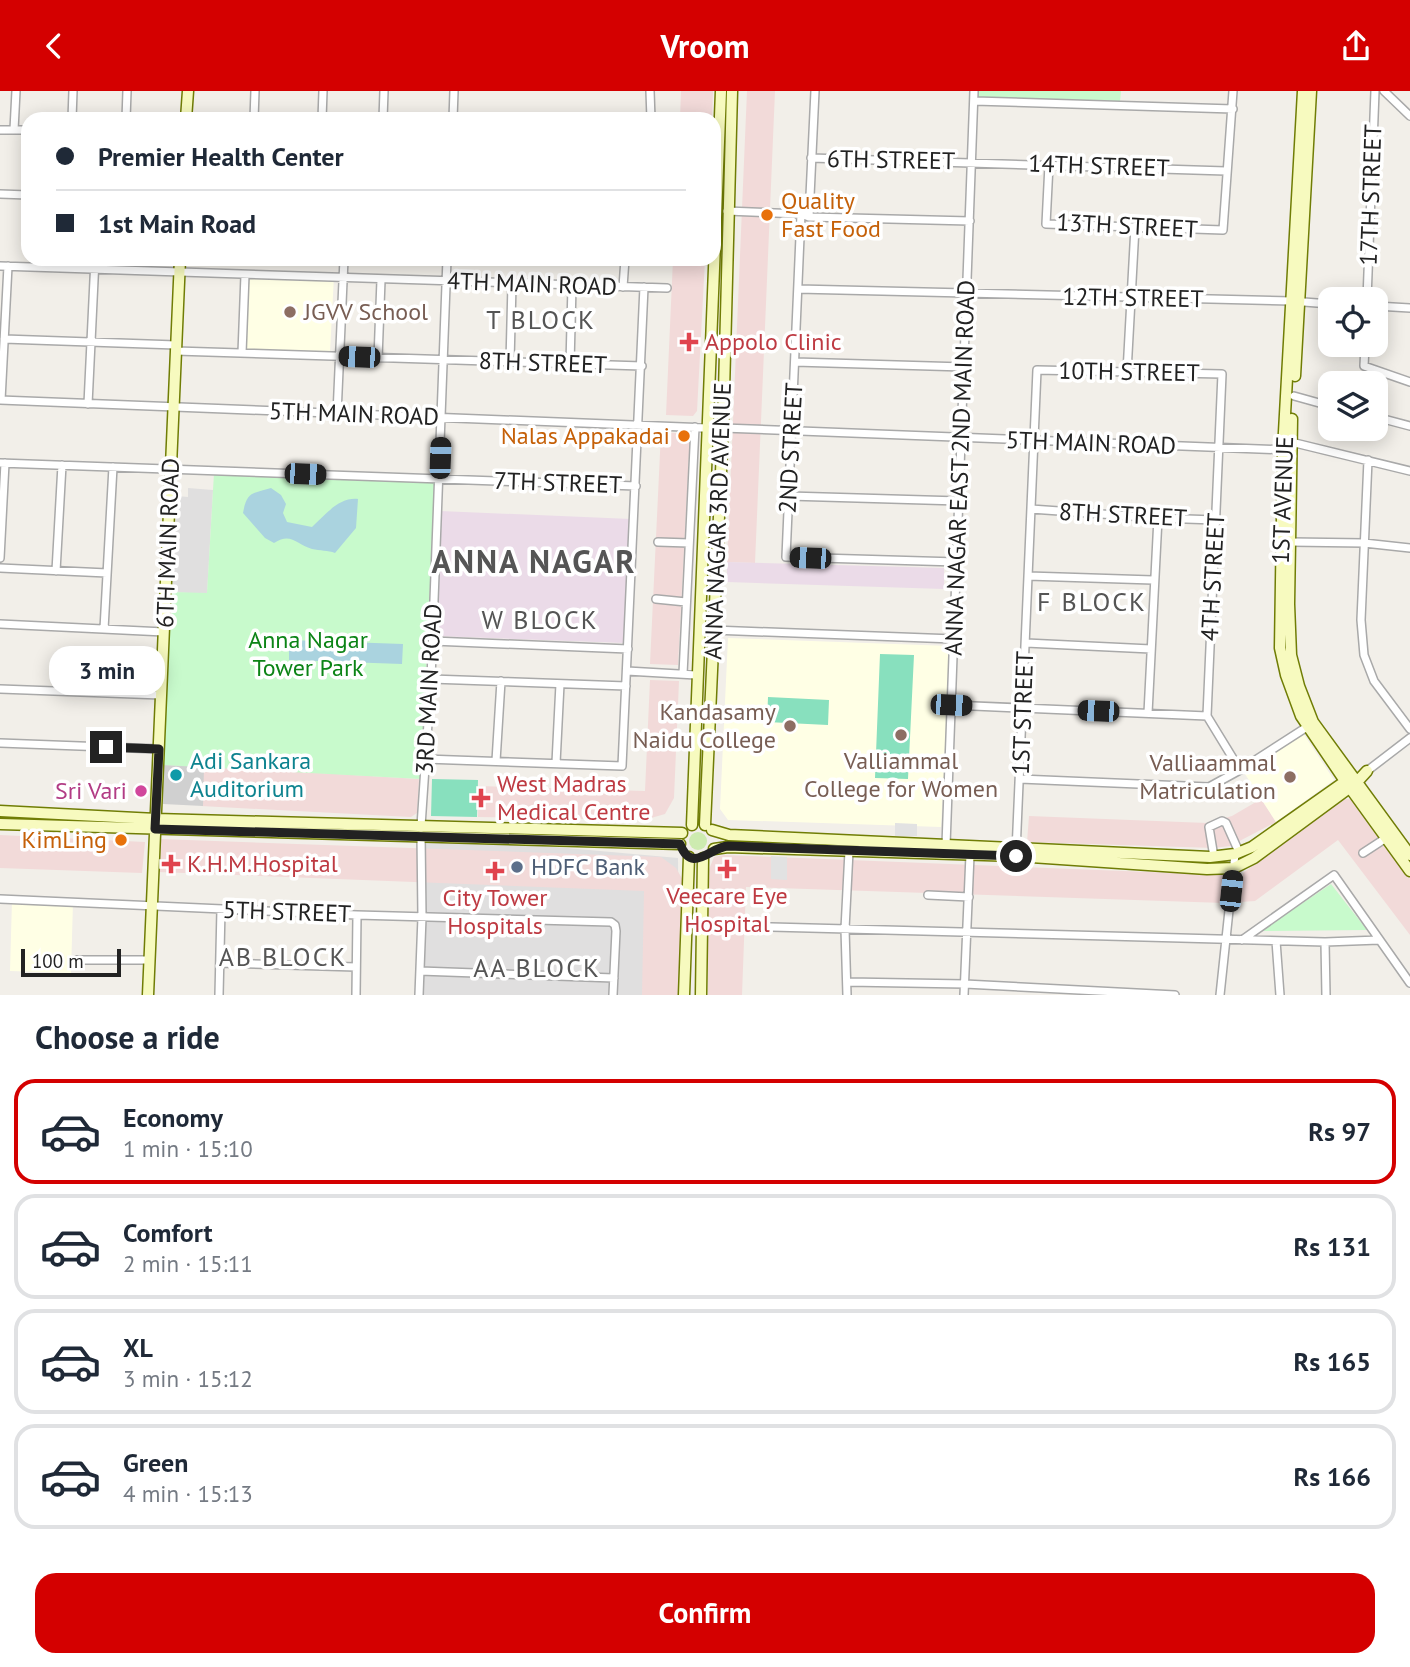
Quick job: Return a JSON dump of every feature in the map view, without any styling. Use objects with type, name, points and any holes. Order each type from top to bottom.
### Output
[{"type":"main road","points":[[187,112],[188,91]]},
{"type":"main road","name":"ANNA NAGAR 3RD AVENUE","points":[[720,112],[721,91]]},
{"type":"main road","name":"ANNA NAGAR 3RD AVENUE","points":[[709,828],[713,630],[723,428],[732,91]]},
{"type":"main road","name":"1ST AVENUE","points":[[1303,91],[1280,648],[1298,710],[1410,871]]},
{"type":"main road","name":"1ST AVENUE","points":[[1310,724],[1291,655],[1288,447],[1294,395],[1295,301],[1311,91]]},
{"type":"main road","name":"6TH MAIN ROAD","points":[[148,995],[179,266]]},
{"type":"main road","name":"ANNA NAGAR 3RD AVENUE","points":[[692,825],[713,266]]},
{"type":"main road","points":[[713,849],[728,846],[970,855],[1016,852],[1214,857],[1252,847],[1367,771]]},
{"type":"main road","points":[[0,824],[682,833],[692,825],[729,835],[946,845],[1207,869],[1234,867],[1254,858],[1350,782]]},
{"type":"main road","name":"1ST AVENUE","points":[[1350,782],[1410,855]]},
{"type":"main road","points":[[0,811],[156,824]]},
{"type":"main road","points":[[701,995],[703,862],[713,849],[715,837],[709,828]]},
{"type":"main road","points":[[421,830],[680,844]]},
{"type":"main road","points":[[682,833],[680,844],[689,861],[684,995]]},
{"type":"main road","points":[[689,861],[703,862]]},
{"type":"street","points":[[14,130],[16,91]]},
{"type":"street","points":[[72,112],[74,91]]},
{"type":"street","points":[[126,112],[127,91]]},
{"type":"street","points":[[254,112],[255,91]]},
{"type":"street","points":[[322,112],[323,91]]},
{"type":"street","points":[[383,112],[384,91]]},
{"type":"street","points":[[453,112],[454,91]]},
{"type":"street","points":[[650,91],[651,112]]},
{"type":"street","points":[[805,215],[815,91]]},
{"type":"street","name":"ANNA NAGAR EAST 2ND MAIN ROAD","points":[[946,845],[974,91]]},
{"type":"street","points":[[1226,171],[1233,91]]},
{"type":"street","name":"17TH STREET","points":[[1367,287],[1375,91]]},
{"type":"street","points":[[1384,91],[1409,112]]},
{"type":"street","points":[[974,101],[1233,109]]},
{"type":"street","points":[[0,130],[21,130]]},
{"type":"street","name":"6TH STREET","points":[[811,158],[972,161]]},
{"type":"street","name":"14TH STREET","points":[[972,161],[1226,171]]},
{"type":"street","name":"13TH STREET","points":[[1049,165],[1046,224],[1223,230],[1226,171]]},
{"type":"street","points":[[0,194],[21,195]]},
{"type":"street","points":[[727,211],[970,221]]},
{"type":"street","name":"2ND STREET","points":[[805,215],[798,289],[786,557],[957,562]]},
{"type":"street","points":[[1127,372],[1135,227]]},
{"type":"street","points":[[0,400],[4,339],[4,266]]},
{"type":"street","name":"4TH MAIN ROAD","points":[[4,266],[667,288]]},
{"type":"street","points":[[88,404],[94,266]]},
{"type":"street","points":[[337,414],[343,266]]},
{"type":"street","name":"3RD MAIN ROAD","points":[[419,995],[421,830],[432,679],[447,266]]},
{"type":"street","points":[[623,287],[624,266]]},
{"type":"street","points":[[243,353],[245,275]]},
{"type":"street","points":[[379,358],[381,280]]},
{"type":"street","points":[[510,362],[512,284]]},
{"type":"street","points":[[570,364],[572,286]]},
{"type":"street","points":[[425,759],[622,766],[644,288]]},
{"type":"street","points":[[798,289],[967,294]]},
{"type":"street","name":"12TH STREET","points":[[967,294],[1318,303]]},
{"type":"street","points":[[1388,306],[1410,307]]},
{"type":"street","points":[[4,339],[243,353],[444,360]]},
{"type":"street","points":[[1364,357],[1364,366],[1410,382]]},
{"type":"street","name":"8TH STREET","points":[[444,360],[642,366]]},
{"type":"street","points":[[795,362],[964,367]]},
{"type":"street","name":"10TH STREET","points":[[1037,370],[1222,374]]},
{"type":"street","name":"1ST STREET","points":[[1016,852],[1037,370]]},
{"type":"street","name":"4TH STREET","points":[[1206,716],[1222,374]]},
{"type":"street","points":[[1294,395],[1318,402]]},
{"type":"street","name":"5TH MAIN ROAD","points":[[0,400],[708,428]]},
{"type":"street","points":[[1388,420],[1410,426]]},
{"type":"street","points":[[682,674],[695,427]]},
{"type":"street","name":"5TH MAIN ROAD","points":[[723,428],[1219,448],[1288,447],[1368,460],[1410,471]]},
{"type":"street","points":[[1368,460],[1360,620],[1364,655],[1374,681],[1410,729]]},
{"type":"street","points":[[0,558],[2,463]]},
{"type":"street","name":"7TH STREET","points":[[2,463],[636,486]]},
{"type":"street","points":[[56,571],[62,465]]},
{"type":"street","points":[[104,629],[113,467]]},
{"type":"street","points":[[789,496],[959,501]]},
{"type":"street","name":"8TH STREET","points":[[1031,509],[1215,520]]},
{"type":"street","points":[[1148,713],[1158,518]]},
{"type":"street","points":[[658,542],[689,543]]},
{"type":"street","points":[[1290,542],[1364,543],[1410,548]]},
{"type":"street","points":[[0,568],[107,573]]},
{"type":"street","points":[[1028,576],[1153,580]]},
{"type":"street","points":[[656,599],[686,602]]},
{"type":"street","points":[[0,624],[164,632]]},
{"type":"street","points":[[713,630],[954,639]]},
{"type":"street","points":[[433,641],[628,649]]},
{"type":"street","points":[[1026,643],[1150,649]]},
{"type":"street","points":[[627,671],[696,675]]},
{"type":"street","points":[[432,679],[626,686]]},
{"type":"street","points":[[496,761],[501,681]]},
{"type":"street","points":[[556,763],[560,684]]},
{"type":"street","points":[[0,689],[162,695]]},
{"type":"street","points":[[951,705],[1206,716],[1240,770]]},
{"type":"street","points":[[1020,779],[1209,787],[1310,724]]},
{"type":"street","points":[[1367,771],[1410,738]]},
{"type":"street","points":[[0,743],[159,749]]},
{"type":"street","points":[[1214,857],[1209,827],[1222,821],[1226,823],[1237,853],[1220,995]]},
{"type":"street","points":[[1363,853],[1386,838]]},
{"type":"street","points":[[847,995],[845,929],[849,851]]},
{"type":"street","points":[[964,995],[970,855]]},
{"type":"street","points":[[1241,940],[1334,875],[1410,983]]},
{"type":"street","points":[[928,895],[969,897]]},
{"type":"street","points":[[0,899],[152,907]]},
{"type":"street","name":"5TH STREET","points":[[152,907],[611,922],[616,931],[614,978]]},
{"type":"street","points":[[219,995],[222,909]]},
{"type":"street","points":[[356,995],[357,915]]},
{"type":"street","points":[[702,925],[1276,941],[1379,940]]},
{"type":"street","points":[[1276,941],[1280,995]]},
{"type":"street","points":[[1325,942],[1326,995]]},
{"type":"street","points":[[77,960],[150,960]]},
{"type":"street","points":[[220,963],[356,967]]},
{"type":"street","points":[[420,971],[614,978],[613,995]]},
{"type":"street","points":[[848,982],[965,984],[1055,992],[1175,995]]},
{"type":"shaded area","points":[[681,91],[713,91],[712,112],[680,112]]},
{"type":"shaded area","points":[[747,91],[775,91],[755,563],[727,562]]},
{"type":"shaded area","points":[[673,266],[705,266],[697,411],[693,416],[666,415]]},
{"type":"shaded area","name":"JGVV School","points":[[249,273],[334,276],[330,352],[246,349]]},
{"type":"shaded area","points":[[661,432],[690,434],[678,665],[650,664]]},
{"type":"shaded area","points":[[188,488],[213,490],[207,594],[171,592],[177,496],[188,497]]},
{"type":"shaded area","points":[[440,511],[631,519],[624,643],[436,636]]},
{"type":"shaded area","points":[[727,562],[944,568],[944,589],[727,582]]},
{"type":"shaded area","points":[[728,638],[950,646],[941,827],[728,820],[720,809]]},
{"type":"shaded area","points":[[650,680],[679,681],[674,798],[665,814],[644,820],[478,817],[479,786],[645,791]]},
{"type":"shaded area","name":"Valliaammal Matriculation","points":[[1303,733],[1334,780],[1276,822],[1245,774]]},
{"type":"shaded area","points":[[163,765],[204,766],[203,806],[163,804]]},
{"type":"shaded area","points":[[202,766],[419,779],[417,813],[411,817],[201,806]]},
{"type":"shaded area","points":[[1261,799],[1276,822],[1230,846],[1214,848],[1027,842],[1029,816],[1207,823],[1232,816]]},
{"type":"shaded area","points":[[1344,799],[1353,799],[1410,879],[1410,935],[1338,840],[1255,901],[1240,902],[1243,873]]},
{"type":"shaded area","points":[[895,823],[917,824],[917,836],[895,836]]},
{"type":"shaded area","points":[[0,835],[145,842],[142,873],[0,868]]},
{"type":"shaded area","name":"AA BLOCK","points":[[421,835],[678,858],[679,995],[416,995]]},
{"type":"shaded area","points":[[160,839],[661,857],[676,868],[684,882],[678,995],[642,995],[644,891],[158,872]]},
{"type":"shaded area","points":[[724,855],[1225,875],[1224,903],[746,887],[742,995],[708,995],[708,872],[714,857]]},
{"type":"shaded area","points":[[771,856],[787,857],[787,880],[771,879]]},
{"type":"shaded area","points":[[12,900],[73,902],[71,973],[10,971]]},
{"type":"green space","points":[[977,91],[1121,91],[1120,102],[977,97]]},
{"type":"green space","name":"Anna Nagar Tower Park","points":[[214,473],[435,480],[421,779],[163,765],[171,592],[207,593]]},
{"type":"green space","points":[[880,654],[914,655],[908,779],[875,778]]},
{"type":"green space","points":[[768,697],[829,700],[828,725],[767,722]]},
{"type":"green space","points":[[432,779],[478,780],[477,817],[431,816]]},
{"type":"green space","points":[[698,832],[704,835],[707,841],[704,847],[698,850],[692,847],[689,841],[692,835]]},
{"type":"green space","points":[[1331,884],[1367,930],[1261,931]]},
{"type":"water","points":[[271,488],[281,495],[286,504],[283,513],[287,522],[312,527],[339,504],[358,499],[356,528],[335,553],[312,549],[289,539],[274,543],[265,538],[243,513],[246,501],[251,495]]},
{"type":"water","points":[[289,640],[403,644],[402,664],[289,660]]},
{"type":"place","name":"Quality Fast Food","points":[[767,215]]},
{"type":"place","name":"JGVV School","points":[[290,312]]},
{"type":"place","name":"Appolo Clinic","points":[[689,342]]},
{"type":"place","name":"Nalas Appakadai","points":[[684,436]]},
{"type":"place","name":"Kandasamy Naidu College","points":[[790,726]]},
{"type":"place","name":"Valliammal College for Women","points":[[901,735]]},
{"type":"place","name":"Adi Sankara Auditorium","points":[[176,775]]},
{"type":"place","name":"Valliaammal Matriculation","points":[[1290,777]]},
{"type":"place","name":"Sri Vari","points":[[141,791]]},
{"type":"place","name":"West Madras Medical Centre","points":[[481,798]]},
{"type":"place","name":"KimLing","points":[[121,840]]},
{"type":"place","name":"K.H.M.Hospital","points":[[171,864]]},
{"type":"place","name":"HDFC Bank","points":[[517,867]]},
{"type":"place","name":"Veecare Eye Hospital","points":[[727,869]]},
{"type":"place","name":"City Tower Hospitals","points":[[495,871]]},
{"type":"district","name":"T BLOCK","points":[[541,320]]},
{"type":"district","name":"ANNA NAGAR","points":[[534,562]]},
{"type":"district","name":"F BLOCK","points":[[1092,602]]},
{"type":"district","name":"W BLOCK","points":[[540,620]]},
{"type":"district","name":"AB BLOCK","points":[[283,957]]},
{"type":"district","name":"AA BLOCK","points":[[537,968]]},
{"type":"route","points":[[106,747],[159,749],[155,829],[680,844],[686,855],[696,859],[707,856],[713,849],[728,846],[1016,856]]}]
